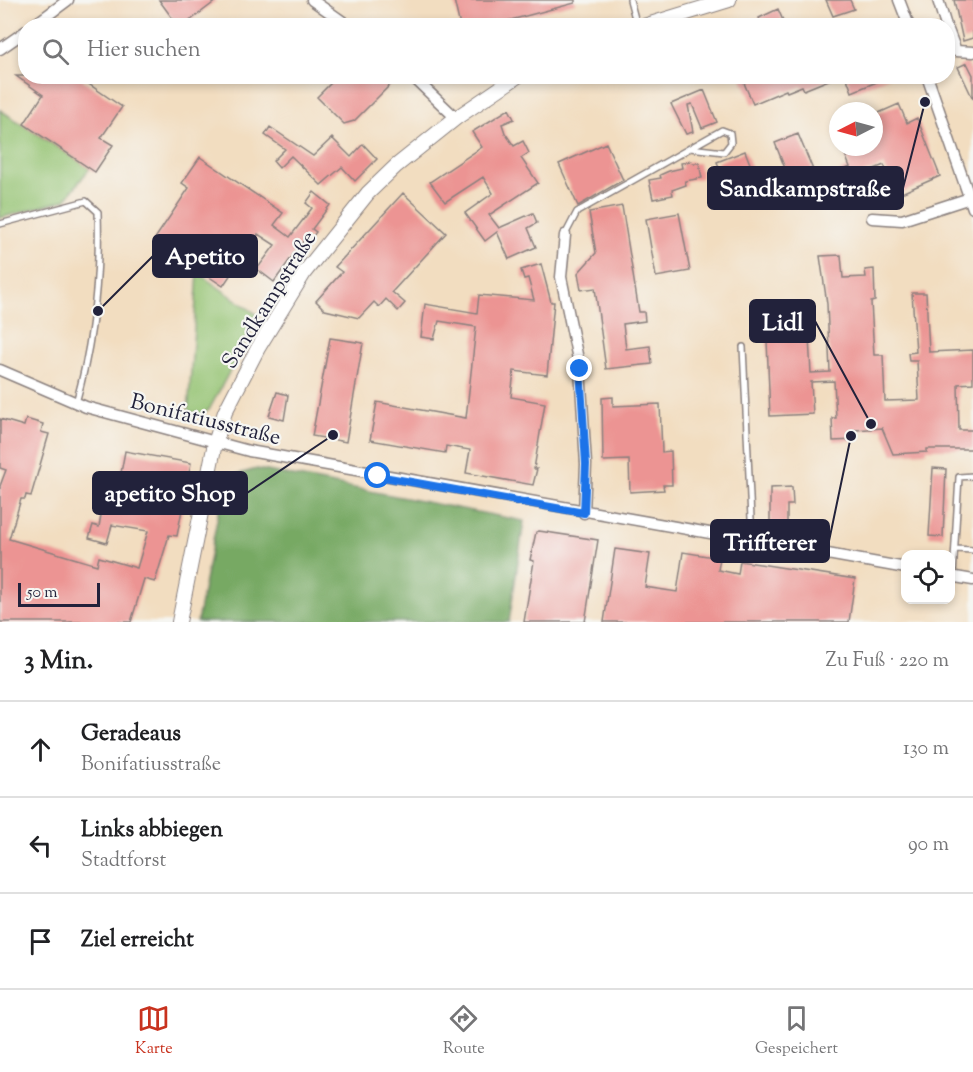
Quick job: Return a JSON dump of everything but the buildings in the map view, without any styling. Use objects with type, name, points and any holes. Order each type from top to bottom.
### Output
[{"type":"street","points":[[44,18],[68,0]]},
{"type":"street","points":[[312,0],[338,18]]},
{"type":"street","points":[[670,18],[729,0]]},
{"type":"street","points":[[899,0],[906,18]]},
{"type":"street","points":[[938,0],[944,18]]},
{"type":"street","points":[[0,49],[18,37]]},
{"type":"street","points":[[955,48],[956,51],[972,54]]},
{"type":"street","points":[[420,84],[456,118]]},
{"type":"street","name":"Sandkampstraße","points":[[179,622],[215,443],[225,412],[258,348],[304,273],[368,193],[396,166],[456,118],[506,84]]},
{"type":"street","points":[[872,218],[902,220],[972,203],[930,84]]},
{"type":"street","points":[[565,236],[561,277],[580,369],[586,464],[584,513]]},
{"type":"street","name":"Bonifatiusstraße","points":[[0,370],[76,403],[215,443],[366,474],[901,567]]},
{"type":"street","points":[[955,577],[973,580]]},
{"type":"lane","points":[[630,0],[635,18]]},
{"type":"lane","points":[[565,236],[577,212],[690,148],[723,130],[730,134],[730,147],[724,152],[690,148]]},
{"type":"lane","points":[[0,224],[86,201],[98,212],[99,254],[84,373],[76,403]]},
{"type":"lane","points":[[743,347],[752,541]]},
{"type":"lane","points":[[973,476],[959,477],[955,549],[973,550]]},
{"type":"green space","points":[[0,110],[90,168],[65,200],[0,218]]},
{"type":"green space","points":[[198,273],[259,316],[209,410],[203,413],[188,412]]},
{"type":"green space","points":[[257,469],[524,521],[509,622],[197,622],[224,484],[235,475]]},
{"type":"place","name":"Sandkampstraße","points":[[925,102]]},
{"type":"place","name":"Apetito","points":[[98,311]]},
{"type":"place","name":"Lidl","points":[[871,424]]},
{"type":"place","name":"apetito Shop","points":[[333,435]]},
{"type":"place","name":"Triffterer","points":[[851,436]]},
{"type":"route","points":[[378,476],[584,513],[586,464],[580,369]]}]
